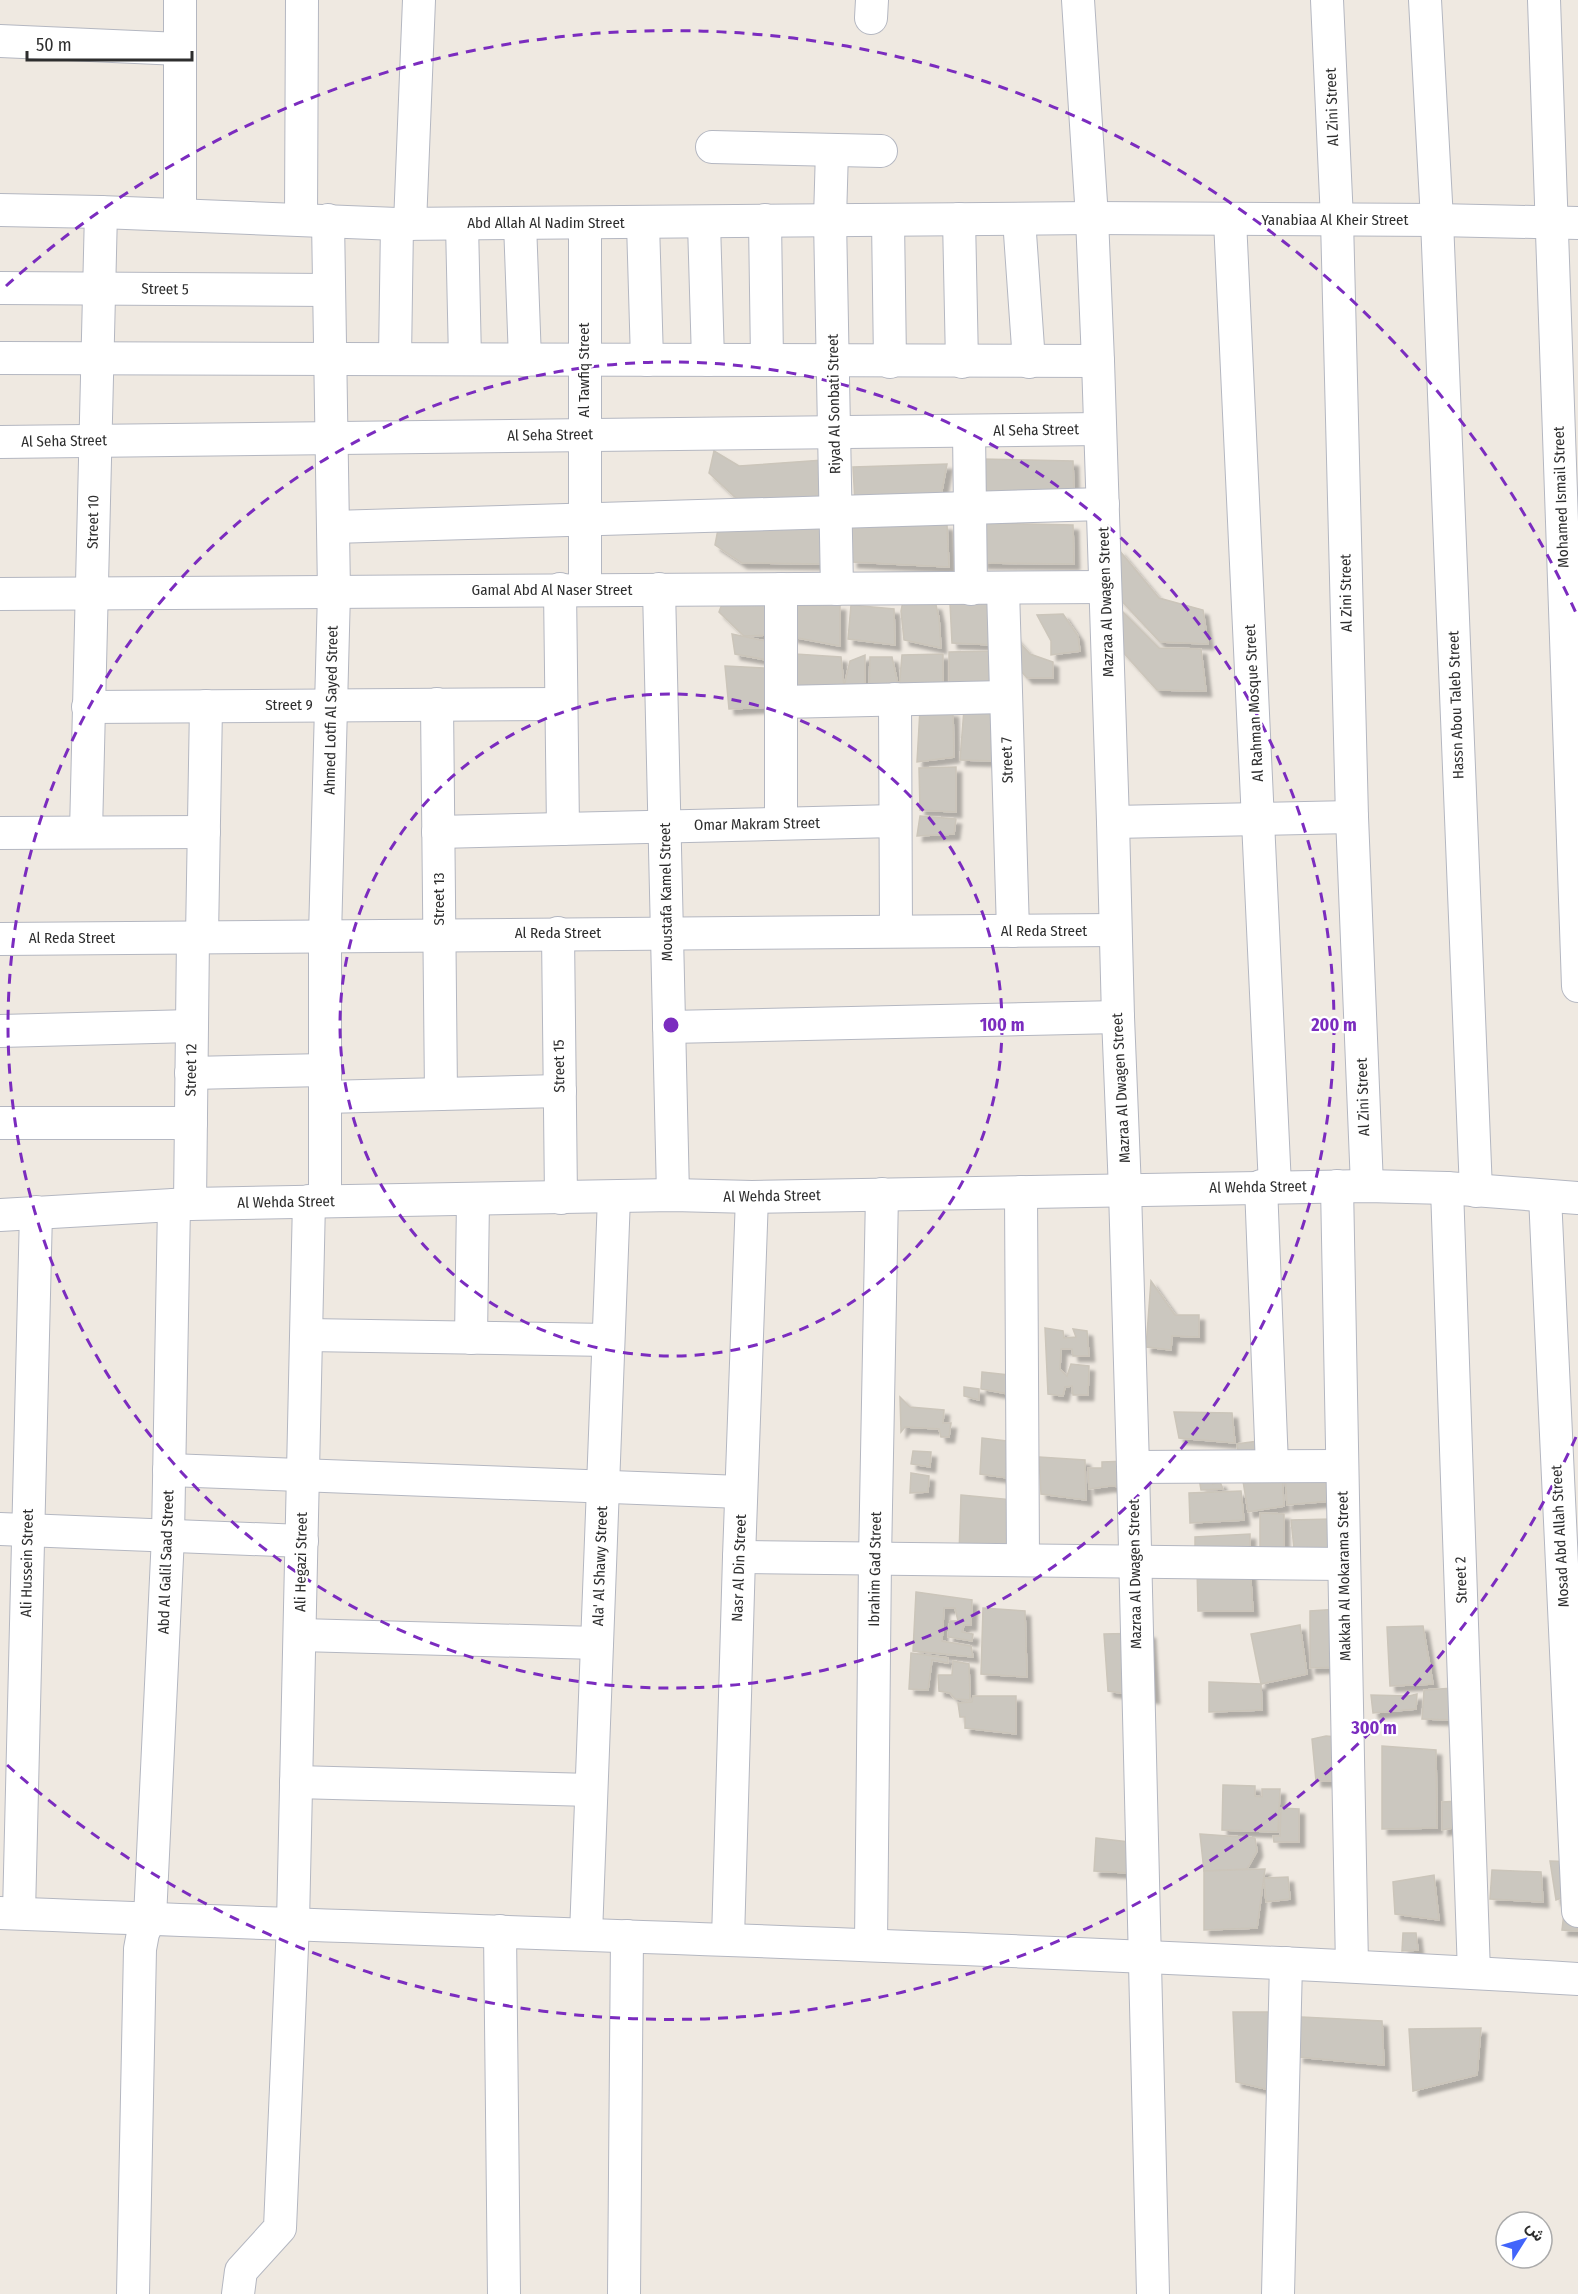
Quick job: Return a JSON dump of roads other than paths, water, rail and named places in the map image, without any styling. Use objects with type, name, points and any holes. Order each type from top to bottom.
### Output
[{"type":"street","points":[[180,0],[180,215]]},
{"type":"street","name":"Ahmed Lotfi Al Sayed Street","points":[[302,0],[314,219],[330,290],[334,592],[325,936],[325,1084],[317,1201]]},
{"type":"street","points":[[395,359],[419,0]]},
{"type":"street","name":"Mazraa Al Dwagen Street","points":[[1078,0],[1092,218],[1098,362],[1133,1467],[1143,1958],[1153,2294]]},
{"type":"street","name":"Al Zini Street","points":[[1328,0],[1337,220],[1352,817],[1352,1186]]},
{"type":"street","name":"Hassn Abou Taleb Street","points":[[1425,0],[1437,220],[1462,1190]]},
{"type":"street","name":"Mohamed Ismail Street","points":[[1544,0],[1565,223],[1578,986]]},
{"type":"street","points":[[0,41],[180,50]]},
{"type":"street","points":[[712,147],[881,151]]},
{"type":"street","name":"Riyad Al Sonbati Street","points":[[832,150],[830,219],[837,588]]},
{"type":"street","name":"Abd Allah Al Nadim Street","points":[[0,210],[314,219],[404,224],[1092,218]]},
{"type":"street","name":"Street 10","points":[[86,832],[101,212]]},
{"type":"street","name":"Yanabiaa Al Kheir Street","points":[[1092,218],[1565,223]]},
{"type":"street","points":[[959,219],[962,362]]},
{"type":"street","points":[[1019,219],[1029,362]]},
{"type":"street","points":[[765,220],[767,360]]},
{"type":"street","points":[[888,220],[890,362]]},
{"type":"street","name":"Al Rahman Mosque Street","points":[[1230,220],[1260,819],[1272,1466]]},
{"type":"street","points":[[520,223],[525,360]]},
{"type":"street","name":"Al Tawfiq Street","points":[[563,829],[561,704],[573,589],[585,519],[585,223]]},
{"type":"street","points":[[643,223],[647,360]]},
{"type":"street","points":[[704,223],[708,360]]},
{"type":"street","points":[[462,224],[465,359]]},
{"type":"street","name":"Street 5","points":[[0,288],[330,290]]},
{"type":"street","points":[[0,358],[1098,362]]},
{"type":"street","name":"Al Seha Street","points":[[0,442],[1100,429]]},
{"type":"street","points":[[969,431],[971,589]]},
{"type":"street","points":[[333,527],[1102,504]]},
{"type":"street","name":"Gamal Abd Al Naser Street","points":[[0,594],[1105,587]]},
{"type":"street","name":"Moustafa Kamel Street","points":[[659,589],[673,1196]]},
{"type":"street","points":[[781,589],[781,823]]},
{"type":"street","name":"Street 7","points":[[1003,589],[1013,931]]},
{"type":"street","points":[[781,702],[1005,697]]},
{"type":"street","points":[[895,699],[896,931]]},
{"type":"street","name":"Street 13","points":[[437,704],[441,1094]]},
{"type":"street","name":"Street 9","points":[[88,707],[561,704]]},
{"type":"street","name":"Street 12","points":[[182,1204],[191,1123],[192,1026],[204,832],[206,706]]},
{"type":"street","points":[[1113,822],[1352,817]]},
{"type":"street","name":"Omar Makram Street","points":[[438,832],[895,820]]},
{"type":"street","points":[[0,833],[204,832]]},
{"type":"street","name":"Al Reda Street","points":[[0,939],[1115,930]]},
{"type":"street","name":"Street 15","points":[[558,933],[561,1198]]},
{"type":"street","points":[[669,1027],[1118,1017]]},
{"type":"street","points":[[0,1031],[192,1026]]},
{"type":"street","points":[[191,1073],[441,1094],[560,1091]]},
{"type":"street","points":[[0,1123],[191,1123]]},
{"type":"street","name":"Al Wehda Street","points":[[0,1215],[182,1204],[673,1196],[752,1197],[1268,1186],[1462,1190],[1578,1198]]},
{"type":"street","name":"Makkah Al Mokarama Street","points":[[1352,1186],[1342,1466],[1352,1966]]},
{"type":"street","name":"Street 2","points":[[1462,1190],[1474,1973]]},
{"type":"street","points":[[1022,1192],[1023,1560]]},
{"type":"street","name":"Ibrahim Gad Street","points":[[871,1944],[882,1194]]},
{"type":"street","name":"Mosad Abd Allah Street","points":[[1545,1196],[1578,1911]]},
{"type":"street","name":"Ala' Al Shawy Street","points":[[586,1934],[614,1197]]},
{"type":"street","name":"Nasr Al Din Street","points":[[728,1939],[752,1197]]},
{"type":"street","points":[[471,1338],[473,1200]]},
{"type":"street","name":"Ali Hegazi Street","points":[[238,2294],[241,2271],[280,2228],[293,1923],[307,1335],[317,1201]]},
{"type":"street","name":"Abd Al Galil Saad Street","points":[[133,2294],[140,1949],[143,1933],[150,1918],[182,1204]]},
{"type":"street","name":"Ali Hussein Street","points":[[9,1913],[14,1530],[36,1212]]},
{"type":"street","points":[[307,1335],[608,1340]]},
{"type":"street","points":[[1133,1467],[1342,1466]]},
{"type":"street","points":[[169,1470],[741,1492]]},
{"type":"street","points":[[14,1530],[302,1541]]},
{"type":"street","points":[[739,1557],[1343,1564]]},
{"type":"street","points":[[300,1635],[597,1643]]},
{"type":"street","points":[[296,1782],[591,1790]]},
{"type":"street","points":[[9,1913],[871,1944],[1352,1966],[1578,1979]]},
{"type":"street","points":[[500,1931],[504,2294]]},
{"type":"street","points":[[624,2294],[627,1936]]},
{"type":"street","points":[[1278,2294],[1286,1963]]}]
